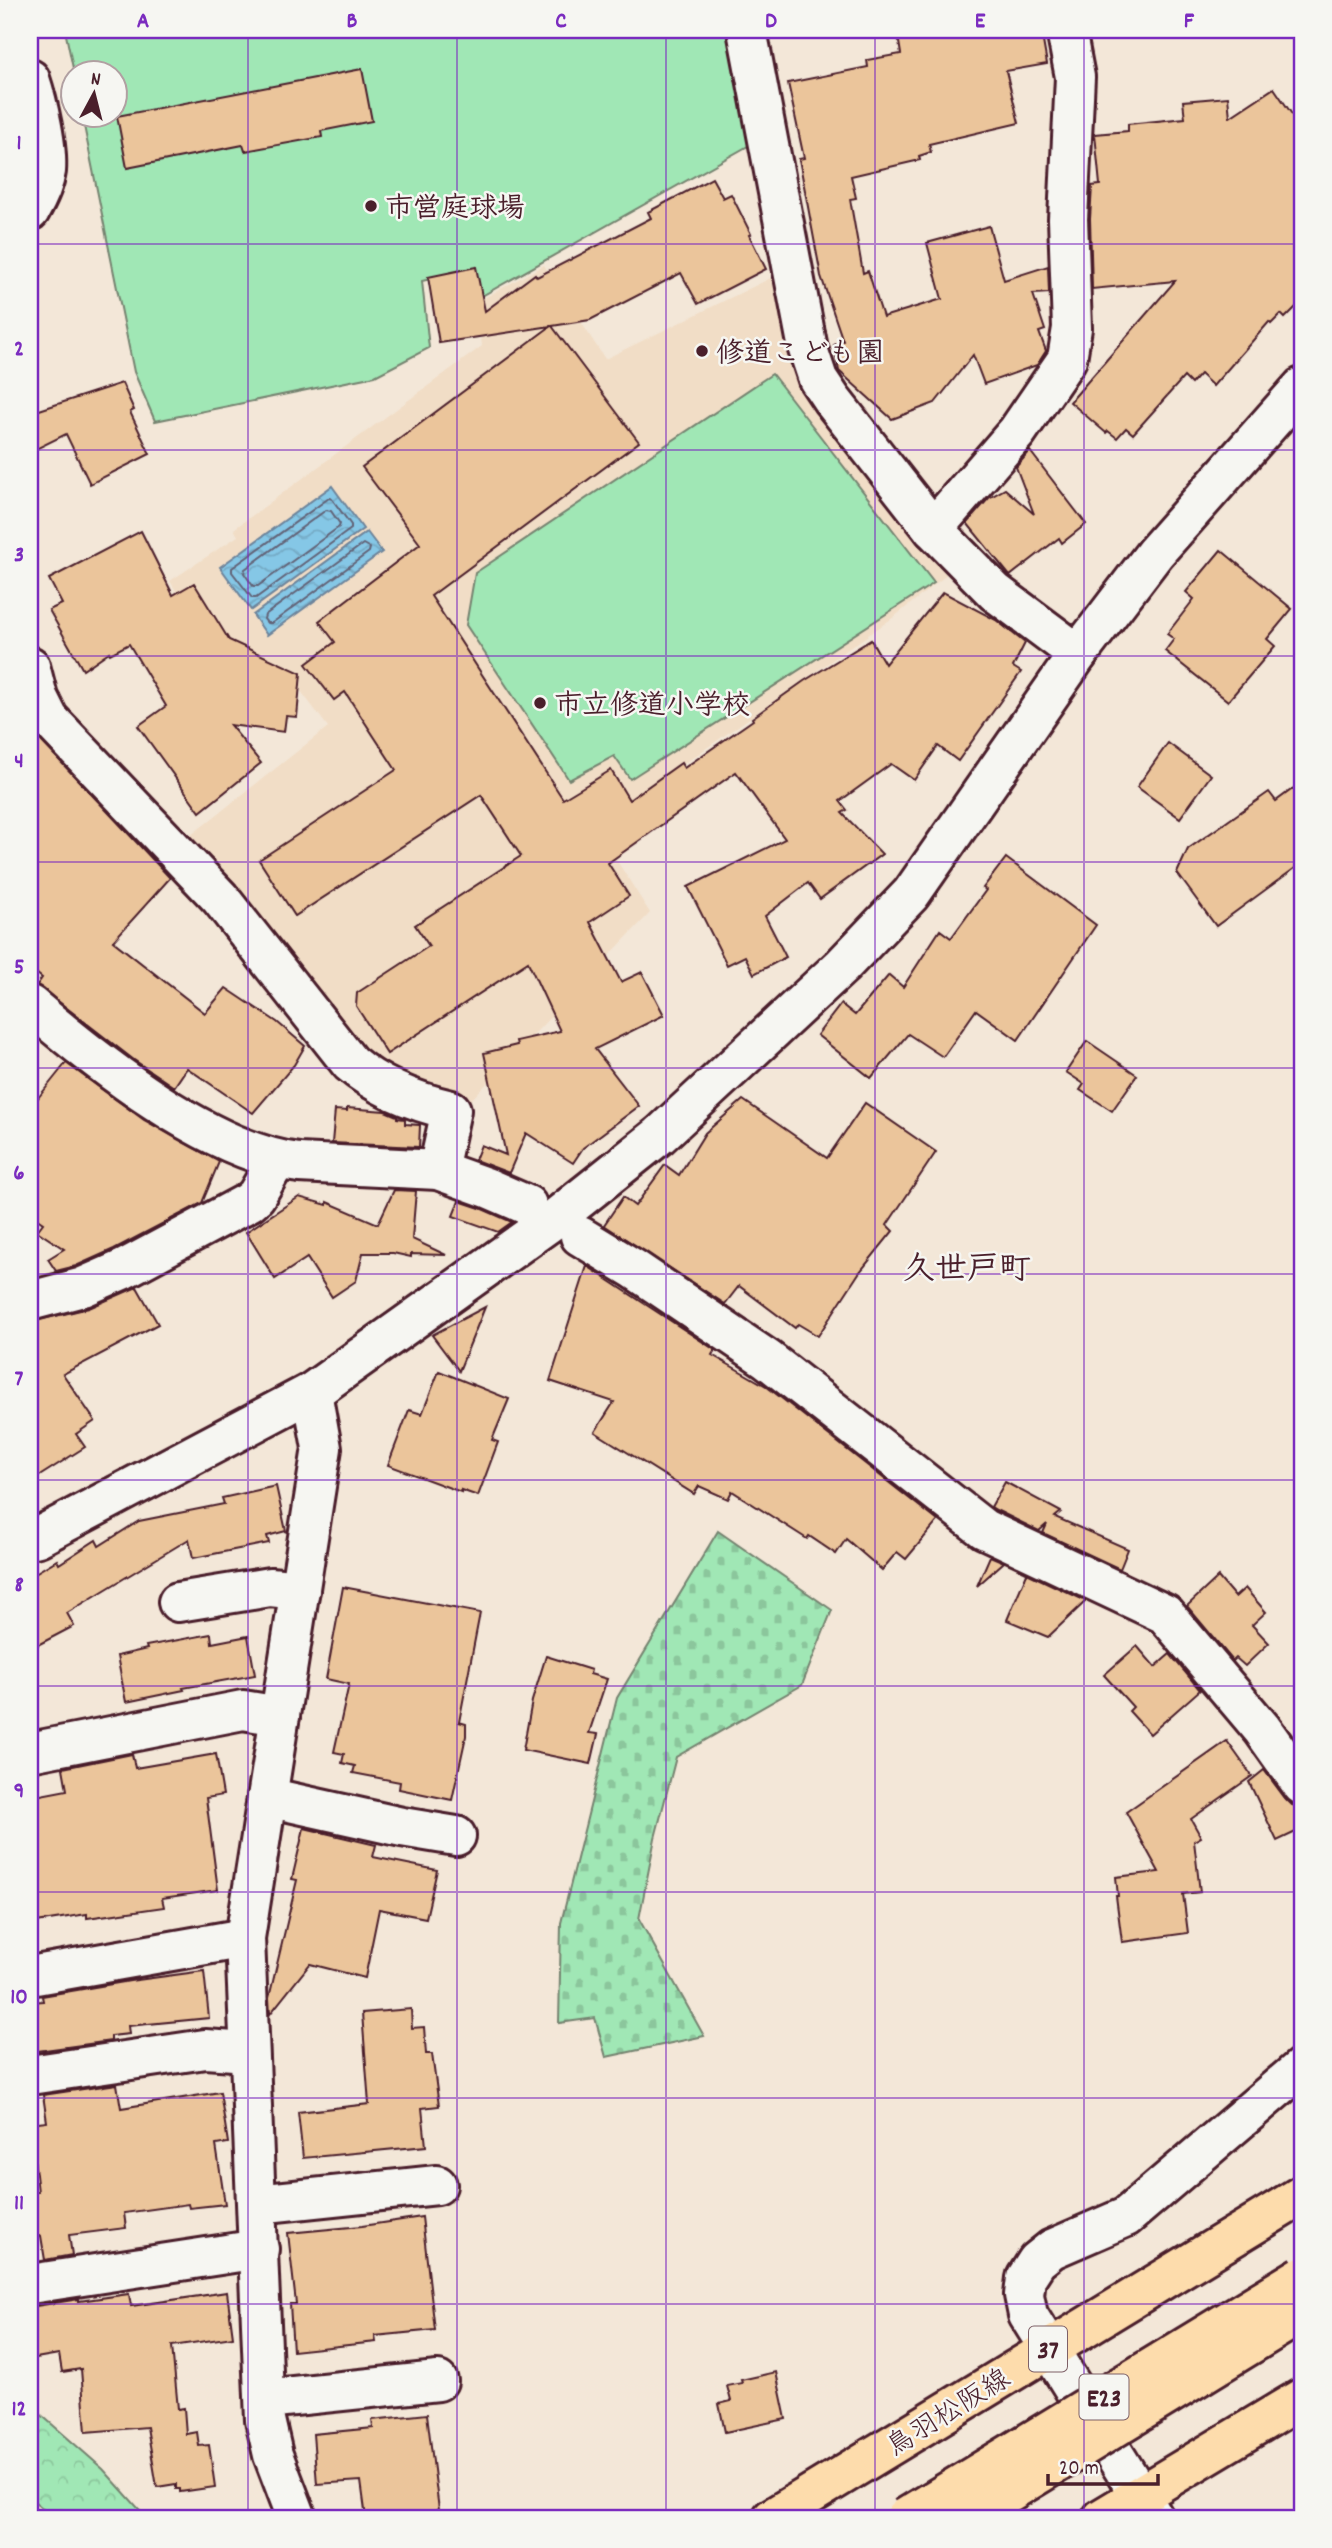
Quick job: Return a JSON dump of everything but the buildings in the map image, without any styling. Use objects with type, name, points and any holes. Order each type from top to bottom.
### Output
[{"type":"main road","name":"鳥羽松阪線","points":[[783,2512],[1302,2195]]},
{"type":"main road","name":"E23","points":[[905,2518],[1302,2276]]},
{"type":"main road","name":"E23","points":[[967,2518],[1302,2313]]},
{"type":"main road","points":[[1102,2518],[1147,2506],[1302,2399]]},
{"type":"street","points":[[747,30],[808,349],[818,379],[933,529],[995,592],[1077,654]]},
{"type":"street","points":[[933,529],[1017,432],[1066,359],[1072,328],[1068,219],[1075,77],[1066,30]]},
{"type":"street","points":[[30,79],[39,107],[46,169],[41,190],[30,212]]},
{"type":"street","points":[[30,1539],[312,1392],[557,1217],[660,1135],[842,966],[911,894],[1077,654],[1155,553],[1302,387]]},
{"type":"street","points":[[32,688],[58,730],[220,898],[350,1063],[361,1072],[422,1103],[451,1110],[438,1170]]},
{"type":"street","points":[[30,1005],[67,1036],[178,1115],[194,1125],[277,1160],[438,1170],[527,1205]]},
{"type":"street","points":[[30,1301],[83,1287],[124,1269],[249,1202],[256,1196],[277,1160]]},
{"type":"street","points":[[580,1236],[665,1289],[767,1359],[985,1529],[1165,1614],[1262,1729],[1302,1785]]},
{"type":"street","points":[[297,2518],[273,2455],[265,2420],[245,1938],[322,1448],[312,1392]]},
{"type":"street","points":[[178,1602],[270,1587],[300,1590]]},
{"type":"street","points":[[30,1752],[243,1710],[280,1716]]},
{"type":"street","points":[[267,1797],[456,1836]]},
{"type":"street","points":[[30,1976],[245,1938]]},
{"type":"street","points":[[30,2076],[205,2049],[249,2052]]},
{"type":"street","points":[[1147,2506],[1028,2315],[1024,2295],[1026,2278],[1037,2261],[1052,2249],[1126,2217],[1302,2067]]},
{"type":"street","points":[[257,2204],[437,2185]]},
{"type":"street","points":[[30,2284],[259,2249]]},
{"type":"street","points":[[265,2399],[438,2381]]},
{"type":"shaded area","name":"市立修道小学校","points":[[544,265],[605,359],[779,274],[794,342],[952,566],[944,577],[894,617],[595,826],[650,913],[470,1101],[430,1097],[358,1059],[181,843],[328,727],[291,678],[222,664],[170,581],[238,536],[234,529],[482,346],[477,302]]},
{"type":"green space","name":"市営庭球場","points":[[65,30],[733,30],[755,142],[480,297],[472,269],[422,281],[429,348],[375,376],[155,421],[134,372],[85,130],[130,130],[130,60],[71,60]]},
{"type":"green space","points":[[772,374],[934,583],[630,779],[614,756],[569,780],[466,625],[475,573]]},
{"type":"green space","points":[[718,1531],[832,1610],[802,1685],[676,1757],[655,1838],[639,1919],[704,2036],[606,2057],[595,2018],[559,2023],[561,1923],[617,1698]]},
{"type":"green space","points":[[30,2405],[103,2469],[147,2518],[55,2518],[30,2498]]},
{"type":"water","points":[[332,486],[363,529],[251,610],[220,567]]},
{"type":"water","points":[[367,532],[382,552],[267,635],[253,615]]},
{"type":"railway","points":[[30,2512],[38,2518]]},
{"type":"place","name":"市営庭球場","points":[[371,206]]},
{"type":"place","name":"修道こども園","points":[[702,351]]},
{"type":"place","name":"市立修道小学校","points":[[540,703]]},
{"type":"district","name":"久世戸町","points":[[967,1267]]}]
